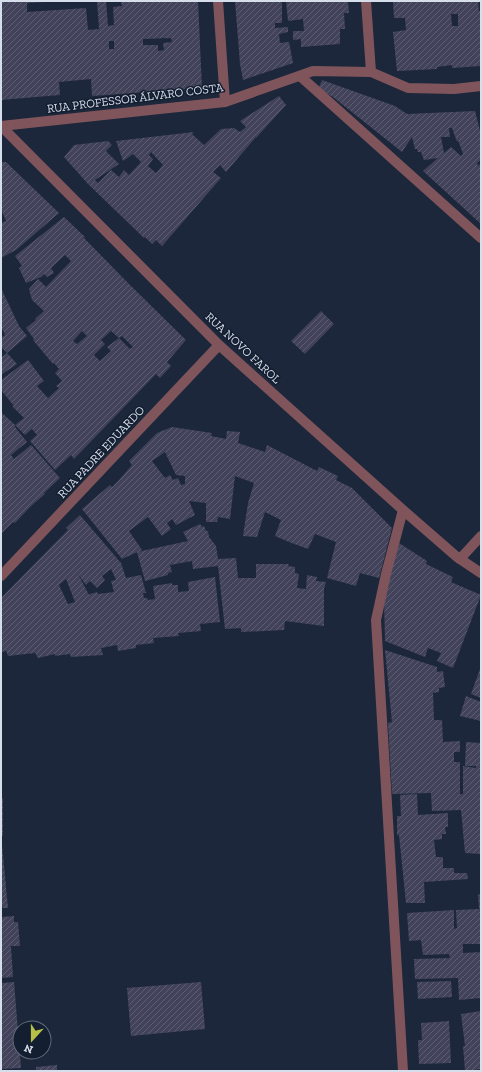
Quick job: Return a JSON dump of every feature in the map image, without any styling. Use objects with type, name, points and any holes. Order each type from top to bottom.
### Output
[{"type":"street","points":[[218,1],[225,102]]},
{"type":"street","points":[[366,1],[371,72]]},
{"type":"street","name":"RUA PROFESSOR ÁLVARO COSTA","points":[[1,126],[225,102],[313,72],[371,72],[408,88],[454,89],[481,86]]},
{"type":"street","points":[[300,76],[481,238]]},
{"type":"street","name":"RUA NOVO FAROL","points":[[1,126],[219,345],[403,510],[460,559],[481,573]]},
{"type":"street","name":"RUA PADRE EDUARDO","points":[[1,576],[219,345]]},
{"type":"street","points":[[403,510],[386,574],[376,620],[403,1071]]},
{"type":"street","points":[[460,559],[481,536]]},
{"type":"building","points":[[1,1],[44,1],[27,3],[27,12],[86,8],[88,30],[99,29],[97,1],[106,1],[108,26],[114,25],[113,7],[122,6],[121,1],[198,1],[202,88],[92,96],[91,79],[59,82],[60,95],[1,100]],"holes":[[[171,38],[172,42],[163,43],[164,50],[158,51],[158,45],[143,45],[143,39]],[[109,41],[114,41],[114,49],[109,49]]]},
{"type":"building","points":[[235,1],[282,1],[282,23],[275,23],[275,28],[288,27],[288,32],[279,34],[280,43],[289,42],[293,63],[243,80],[240,64]]},
{"type":"building","points":[[286,1],[348,1],[349,13],[344,13],[345,29],[340,29],[340,44],[301,47],[301,39],[293,40],[293,31],[304,31],[303,19],[288,21]]},
{"type":"building","points":[[393,1],[478,1],[479,11],[481,11],[481,66],[452,68],[452,65],[437,67],[437,69],[397,71],[393,32],[406,30],[405,18],[394,18]],"holes":[[[451,14],[458,14],[458,26],[452,26]]]},
{"type":"building","points":[[322,80],[395,106],[407,114],[475,111],[481,135],[481,160],[477,163],[478,166],[481,163],[481,224],[423,171],[438,158],[424,160],[421,152],[418,152],[417,149],[415,149],[412,137],[402,152],[333,97],[318,89]],"holes":[[[449,128],[452,128],[463,154],[461,156],[451,147],[444,153],[441,137],[450,137]]]},
{"type":"building","points":[[279,96],[286,105],[226,172],[220,165],[213,172],[221,178],[162,246],[156,240],[152,244],[145,237],[144,238],[88,184],[64,157],[74,145],[108,141],[112,145],[106,151],[119,164],[95,180],[98,183],[111,170],[119,177],[124,170],[129,175],[141,162],[133,154],[123,161],[116,141],[194,132],[192,134],[204,145],[221,129],[234,128],[240,132],[246,127],[240,121]],"holes":[[[151,152],[163,165],[156,173],[148,166],[153,159],[149,155]]]},
{"type":"building","points":[[1,162],[6,162],[59,213],[16,250],[1,258],[1,223],[6,221],[1,209]]},
{"type":"building","points":[[64,217],[186,340],[167,362],[171,366],[160,378],[156,374],[74,459],[71,455],[55,470],[30,441],[37,435],[32,429],[25,435],[15,425],[24,418],[12,406],[14,406],[1,390],[1,380],[28,360],[44,381],[37,386],[48,398],[59,388],[56,386],[62,381],[55,373],[59,369],[33,340],[34,339],[26,328],[44,311],[32,300],[29,289],[38,279],[46,287],[71,261],[65,255],[51,268],[54,273],[47,277],[44,274],[41,277],[26,283],[19,268],[22,266],[15,256]],"holes":[[[82,331],[87,336],[77,344],[73,341]],[[111,331],[119,338],[107,347],[111,351],[100,361],[94,355],[105,344],[101,340]],[[122,336],[133,347],[130,349],[119,338]]]},
{"type":"building","points":[[1,288],[19,326],[27,336],[7,353],[1,347],[1,338],[5,335],[3,330],[1,331]]},
{"type":"building","points":[[321,311],[334,324],[305,354],[291,341]]},
{"type":"building","points":[[7,353],[17,364],[1,375],[1,358]]},
{"type":"building","points":[[1,412],[15,425],[27,442],[11,455],[14,459],[31,445],[60,478],[15,523],[13,522],[1,534],[1,439],[3,438],[1,435]]},
{"type":"building","points":[[172,427],[212,433],[211,436],[226,439],[227,431],[240,432],[238,443],[265,452],[267,445],[317,471],[319,467],[338,476],[336,480],[352,488],[392,528],[379,578],[360,573],[356,586],[327,578],[336,542],[315,534],[308,549],[289,542],[275,536],[281,520],[265,512],[257,537],[243,536],[248,503],[254,483],[235,476],[230,519],[218,517],[217,522],[206,522],[206,503],[189,501],[195,515],[176,525],[172,519],[167,523],[171,529],[162,536],[148,517],[129,531],[142,550],[122,559],[82,509],[110,485],[112,487],[119,480],[132,465],[129,461],[157,433]],"holes":[[[165,452],[176,475],[185,476],[185,484],[181,485],[178,478],[173,480],[170,475],[165,478],[152,461]]]},
{"type":"building","points":[[80,515],[121,563],[126,578],[141,575],[146,593],[143,593],[144,598],[147,598],[148,600],[155,599],[153,586],[172,583],[172,585],[178,585],[178,592],[189,591],[188,582],[215,577],[220,622],[200,624],[201,631],[178,633],[179,636],[153,638],[154,643],[136,645],[136,648],[118,651],[117,645],[101,648],[103,655],[71,657],[70,654],[55,656],[55,654],[38,658],[35,653],[8,656],[6,651],[1,652],[1,598],[68,530],[66,528]],"holes":[[[111,569],[116,580],[111,581],[114,592],[98,594],[97,592],[89,595],[78,574],[86,585],[90,581],[97,588],[105,580],[102,576]],[[66,579],[75,602],[68,604],[59,585]]]},
{"type":"building","points":[[200,524],[202,527],[204,526],[206,531],[208,531],[209,537],[216,546],[218,559],[236,558],[238,578],[256,578],[256,564],[289,564],[288,566],[295,567],[295,573],[299,574],[297,588],[306,589],[307,575],[317,577],[316,581],[326,582],[324,589],[324,626],[285,621],[284,630],[241,632],[241,628],[225,629],[218,566],[193,569],[192,561],[170,565],[172,572],[168,573],[168,575],[145,581],[137,552],[188,541],[183,532]]},
{"type":"building","points":[[399,543],[427,561],[426,564],[453,577],[451,582],[481,595],[453,668],[437,661],[441,653],[428,648],[425,657],[385,641],[384,597]]},
{"type":"building","points":[[385,650],[437,667],[437,672],[443,671],[445,687],[439,688],[439,692],[433,693],[434,720],[442,720],[443,742],[460,741],[460,752],[454,752],[454,762],[460,762],[460,794],[463,794],[463,766],[476,768],[476,766],[465,766],[466,742],[481,743],[481,854],[465,853],[461,810],[432,811],[431,793],[392,794],[388,723],[392,722]]},
{"type":"building","points":[[481,666],[481,698],[471,694]]},
{"type":"building","points":[[466,696],[481,702],[481,721],[460,716]]},
{"type":"building","points":[[417,794],[418,815],[448,813],[448,827],[445,827],[446,834],[442,834],[442,839],[434,840],[436,857],[443,857],[443,868],[454,868],[454,873],[467,873],[468,879],[424,882],[425,903],[406,903],[399,835],[397,835],[397,816],[401,816],[400,795]]},
{"type":"building","points":[[3,798],[3,836],[1,836],[1,799]]},
{"type":"building","points":[[2,845],[8,908],[1,907]]},
{"type":"building","points":[[481,894],[481,944],[463,944],[463,953],[481,952],[481,998],[459,1000],[458,978],[415,979],[414,959],[450,958],[449,954],[423,955],[421,940],[409,941],[407,913],[454,910],[454,929],[457,928],[456,910],[479,909],[478,895]]},
{"type":"building","points":[[14,916],[14,922],[18,922],[20,946],[11,946],[13,977],[1,978],[1,917]]},
{"type":"building","points":[[451,981],[452,997],[418,999],[417,982]]},
{"type":"building","points":[[14,982],[17,1020],[12,1020],[12,1060],[20,1060],[21,1068],[1,1069],[1,983]]},
{"type":"building","points":[[201,982],[205,1029],[131,1036],[127,988]]},
{"type":"building","points":[[481,1011],[481,1069],[465,1071],[463,1046],[465,1046],[461,1014]]},
{"type":"building","points":[[449,1021],[451,1063],[419,1064],[418,1040],[422,1040],[421,1023]]},
{"type":"building","points":[[57,1065],[57,1071],[36,1071],[36,1067]]}]
